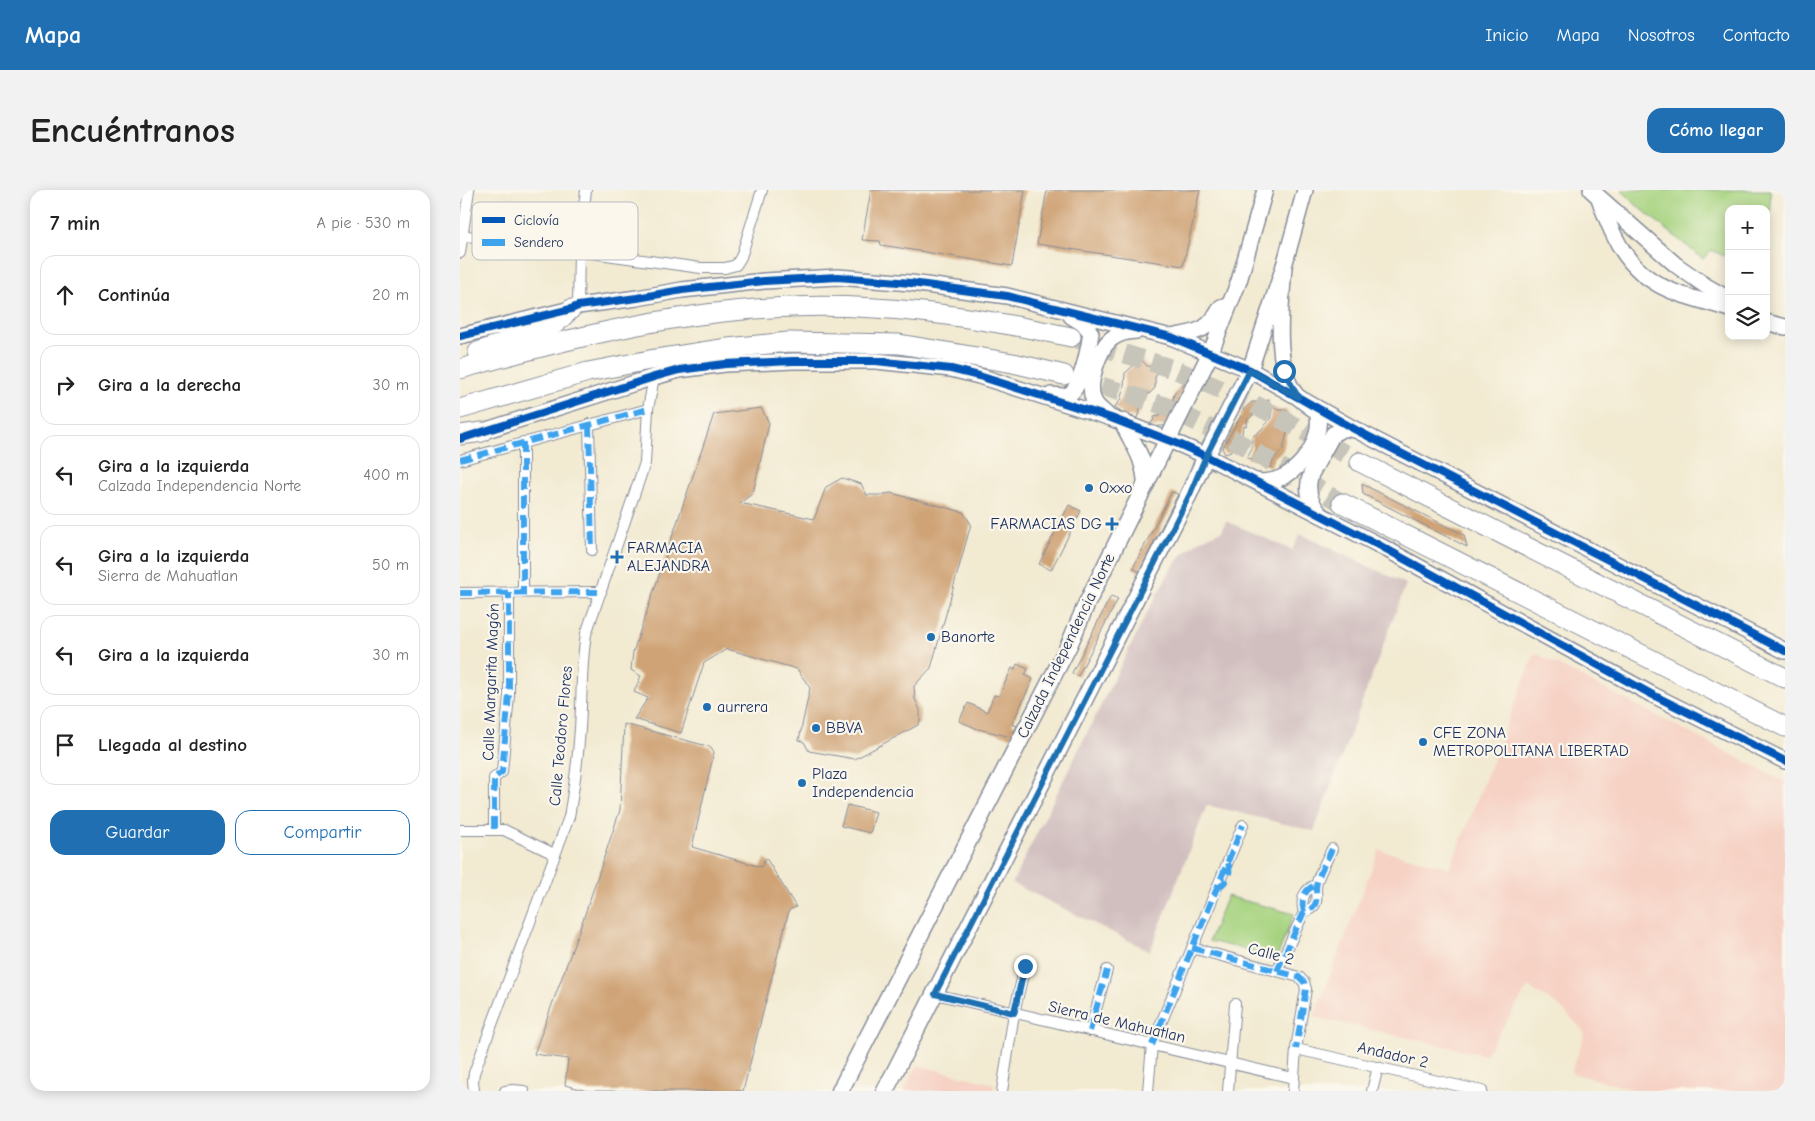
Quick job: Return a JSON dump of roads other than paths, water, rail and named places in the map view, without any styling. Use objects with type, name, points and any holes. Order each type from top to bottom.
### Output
[{"type":"highway","points":[[460,359],[555,324],[574,308]]},
{"type":"highway","points":[[460,369],[635,325],[709,314],[771,308],[875,308],[1000,322],[1071,336]]},
{"type":"highway","points":[[460,409],[588,372],[728,348],[788,342],[899,344],[1013,363],[1064,375]]},
{"type":"highway","points":[[460,437],[482,432]]},
{"type":"highway","points":[[1360,462],[1785,678]]},
{"type":"highway","points":[[1342,503],[1785,727]]},
{"type":"main road","name":"Calzada Independencia Norte","points":[[840,1091],[1069,645],[1086,605],[1210,354]]},
{"type":"main road","points":[[884,1091],[1190,494],[1206,456],[1250,370]]},
{"type":"main road","points":[[1117,420],[1125,427],[1141,457],[1146,484]]},
{"type":"street","points":[[460,253],[461,235],[470,190]]},
{"type":"street","points":[[638,259],[701,268],[725,268],[736,265],[741,257],[762,190]]},
{"type":"street","name":"Calzada Independencia Norte","points":[[1210,354],[1239,281],[1265,190]]},
{"type":"street","points":[[1250,370],[1284,266],[1305,190]]},
{"type":"street","points":[[1595,194],[1676,265],[1725,298]]},
{"type":"street","points":[[1595,194],[1610,230],[1631,264],[1665,288],[1725,308]]},
{"type":"street","points":[[574,308],[578,260]]},
{"type":"street","points":[[1252,480],[1266,483],[1279,479],[1298,467],[1304,461],[1318,432],[1317,412],[1298,397],[1287,377],[1281,359],[1280,332],[1284,266]]},
{"type":"street","points":[[460,336],[574,308],[682,290],[764,280],[838,277],[911,283],[1007,296],[1171,338],[1250,370],[1356,430],[1785,651]]},
{"type":"street","points":[[1171,338],[1202,330],[1208,326],[1217,315],[1220,307],[1235,290],[1239,281]]},
{"type":"street","points":[[1030,392],[1068,395],[1074,391],[1086,359],[1091,333],[1084,324],[1058,309]]},
{"type":"street","points":[[1770,323],[1785,327]]},
{"type":"street","points":[[1117,420],[1098,407],[1092,395],[1092,380],[1102,351],[1112,339],[1128,331],[1146,331]]},
{"type":"street","points":[[482,432],[679,370],[725,364],[793,361],[876,361],[951,369],[980,376],[1117,420],[1206,456],[1467,592],[1651,694],[1785,761]]},
{"type":"street","name":"Calle Teodoro Flores","points":[[474,1091],[474,1072],[569,817],[580,730],[583,652],[586,634],[645,463],[648,409],[654,377]]},
{"type":"street","points":[[460,460],[648,409]]},
{"type":"street","points":[[589,424],[592,550]]},
{"type":"street","points":[[1321,515],[1314,508],[1308,494],[1308,481],[1333,434],[1344,428],[1356,430]]},
{"type":"street","name":"Calle Margarita Magón","points":[[523,442],[523,592]]},
{"type":"street","name":"Calle Margarita Magón","points":[[494,829],[494,778],[502,772],[509,695],[509,592]]},
{"type":"street","points":[[460,593],[601,592]]},
{"type":"street","points":[[1148,1091],[1152,1045],[1216,889],[1224,884],[1228,876],[1230,868],[1227,862],[1242,825]]},
{"type":"street","points":[[460,830],[504,830],[516,834],[554,854]]},
{"type":"street","points":[[1277,971],[1304,912],[1309,910],[1316,901],[1318,893],[1316,885],[1332,849]]},
{"type":"street","name":"Calle 2","points":[[1192,948],[1299,977],[1304,982],[1306,990],[1296,1049],[1293,1091]]},
{"type":"street","points":[[1002,1091],[1014,1013],[1025,966]]},
{"type":"street","points":[[1090,1031],[1107,970]]},
{"type":"street","name":"Sierra de Mahuatlan","points":[[935,994],[1293,1078]]},
{"type":"street","points":[[1228,1091],[1235,1004]]},
{"type":"street","name":"Andador 2","points":[[1296,1049],[1482,1091]]},
{"type":"street","points":[[1372,1091],[1378,1067]]},
{"type":"street","points":[[504,1091],[524,1091]]},
{"type":"tunnel","points":[[1071,337],[1176,370],[1254,404],[1360,462]]},
{"type":"tunnel","points":[[1075,378],[1162,405],[1232,439],[1342,503]]},
{"type":"place","name":"Oxxo","points":[[1089,488]]},
{"type":"place","name":"FARMACIAS DG","points":[[1112,524]]},
{"type":"place","name":"FARMACIA ALEJANDRA","points":[[617,557]]},
{"type":"place","name":"Banorte","points":[[931,637]]},
{"type":"place","name":"aurrera","points":[[707,707]]},
{"type":"place","name":"BBVA","points":[[816,728]]},
{"type":"place","name":"CFE ZONA METROPOLITANA LIBERTAD","points":[[1423,742]]},
{"type":"place","name":"Plaza Independencia","points":[[802,783]]}]
